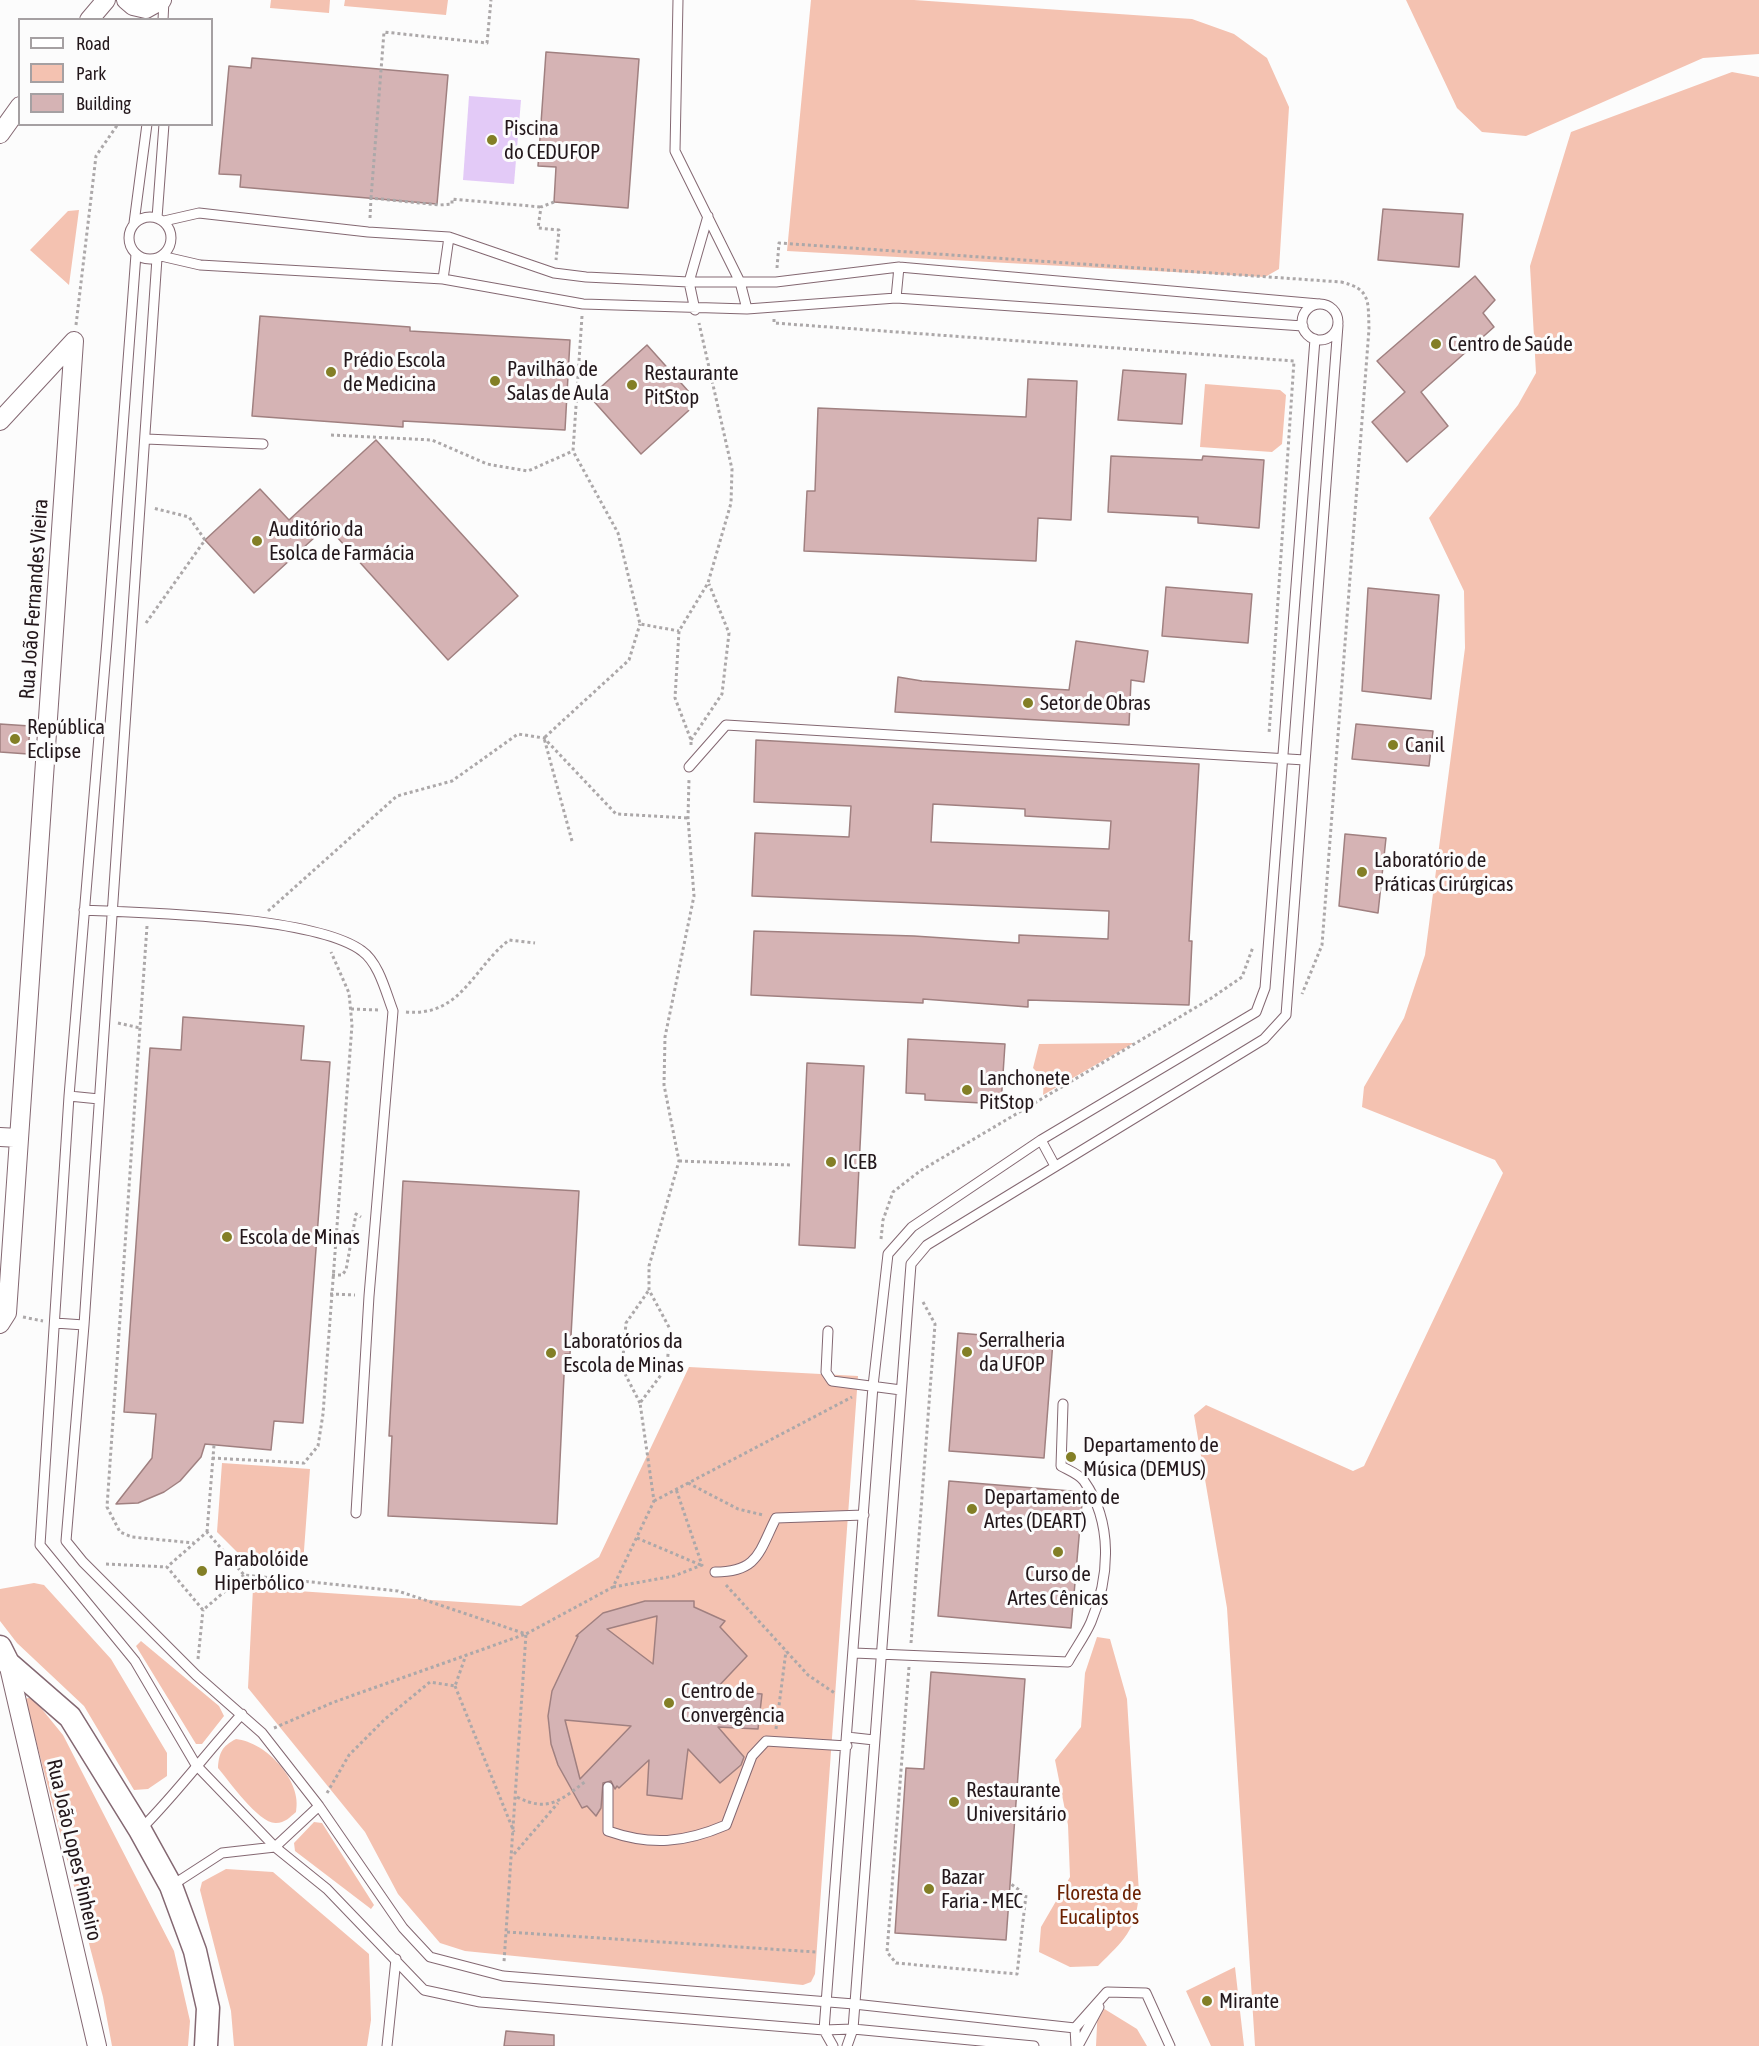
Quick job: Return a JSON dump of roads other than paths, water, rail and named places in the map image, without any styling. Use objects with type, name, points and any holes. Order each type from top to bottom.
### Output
[{"type":"street","points":[[91,18],[106,0]]},
{"type":"street","points":[[126,0],[132,6],[146,9],[153,8],[163,0]]},
{"type":"street","points":[[0,134],[18,109]]},
{"type":"street","name":"Rua João Fernandes Vieira","points":[[0,421],[74,341],[20,1138],[3,1319]]},
{"type":"street","points":[[0,1137],[20,1138]]},
{"type":"street","points":[[4,1655],[70,1717],[140,1830],[171,1886],[195,1951],[206,1997],[208,2008],[206,2046]]},
{"type":"street","name":"Rua João Lopes Pinheiro","points":[[4,1655],[97,2046]]},
{"type":"lane","points":[[163,0],[163,18]]},
{"type":"lane","points":[[678,0],[675,151],[740,282],[747,309]]},
{"type":"lane","points":[[147,126],[134,223],[129,243],[136,254],[146,259],[159,257],[200,265],[443,279],[583,304],[695,310],[747,309],[896,298],[1303,326]]},
{"type":"lane","points":[[164,126],[160,219],[171,237],[169,248],[159,257],[111,912],[84,1325],[66,1540],[83,1562],[196,1676],[262,1733],[319,1806],[403,1928],[430,1957],[503,1976],[854,2004],[1075,2028]]},
{"type":"lane","points":[[134,223],[144,217],[160,219],[199,213],[368,232],[449,237],[554,273],[689,282],[776,282],[899,267],[1319,304],[1334,310],[1338,325],[1286,1015],[1264,1039],[927,1245],[911,1264],[853,2029],[847,2046]]},
{"type":"lane","points":[[695,310],[689,282],[708,216]]},
{"type":"lane","points":[[443,279],[449,237]]},
{"type":"lane","points":[[136,254],[69,1096],[40,1545],[135,1660],[196,1765],[275,1847],[327,1889],[424,1990],[480,2002],[824,2030],[853,2029],[1034,2046]]},
{"type":"lane","points":[[896,298],[899,267]]},
{"type":"lane","points":[[833,2046],[824,2030],[873,1386],[888,1254],[912,1227],[1041,1140],[1256,1012],[1265,988],[1315,339],[1303,326],[1303,317],[1308,309],[1319,304]]},
{"type":"lane","points":[[1315,339],[1332,335],[1338,325]]},
{"type":"lane","points":[[146,439],[263,444]]},
{"type":"lane","points":[[689,766],[726,725],[1305,760]]},
{"type":"lane","points":[[84,910],[255,922],[341,938],[364,952],[382,980],[393,1011],[369,1296],[356,1513]]},
{"type":"lane","points":[[69,1096],[99,1099]]},
{"type":"lane","points":[[1041,1140],[1055,1166]]},
{"type":"lane","points":[[55,1323],[84,1325]]},
{"type":"lane","points":[[828,1331],[826,1372],[832,1381],[901,1390]]},
{"type":"lane","points":[[854,1653],[1068,1662],[1091,1621],[1104,1574],[1107,1545],[1101,1514],[1083,1479],[1061,1466],[1063,1404]]},
{"type":"lane","points":[[715,1572],[733,1572],[753,1563],[776,1518],[864,1515]]},
{"type":"lane","points":[[140,1830],[179,1791],[196,1765],[242,1714]]},
{"type":"lane","points":[[608,1787],[608,1831],[659,1842],[699,1837],[726,1825],[752,1756],[766,1741],[874,1740]]},
{"type":"lane","points":[[171,1886],[222,1853],[275,1847],[319,1806]]},
{"type":"lane","points":[[387,2046],[396,1959]]},
{"type":"lane","points":[[1077,2046],[1075,2028],[1107,1992]]},
{"type":"lane","points":[[1077,2046],[1107,1992]]},
{"type":"lane","points":[[1107,1992],[1146,1994],[1170,2046]]},
{"type":"place","name":"Piscina do CEDUFOP","points":[[492,140]]},
{"type":"place","name":"Centro de Saúde","points":[[1436,344]]},
{"type":"place","name":"Prédio Escola de Medicina","points":[[331,372]]},
{"type":"place","name":"Pavilhão de Salas de Aula","points":[[495,381]]},
{"type":"place","name":"Restaurante PitStop","points":[[632,385]]},
{"type":"place","name":"Auditório da Esolca de Farmácia","points":[[257,541]]},
{"type":"place","name":"Setor de Obras","points":[[1028,703]]},
{"type":"place","name":"República Eclipse","points":[[15,739]]},
{"type":"place","name":"Canil","points":[[1393,745]]},
{"type":"place","name":"Laboratório de Práticas Cirúrgicas","points":[[1362,872]]},
{"type":"place","name":"Lanchonete PitStop","points":[[967,1090]]},
{"type":"place","name":"ICEB","points":[[831,1162]]},
{"type":"place","name":"Escola de Minas","points":[[227,1237]]},
{"type":"place","name":"Serralheria da UFOP","points":[[967,1352]]},
{"type":"place","name":"Laboratórios da Escola de Minas","points":[[551,1353]]},
{"type":"place","name":"Departamento de Música (DEMUS)","points":[[1071,1457]]},
{"type":"place","name":"Departamento de Artes (DEART)","points":[[972,1509]]},
{"type":"place","name":"Curso de Artes Cênicas","points":[[1058,1552]]},
{"type":"place","name":"Parabolóide Hiperbólico","points":[[202,1571]]},
{"type":"place","name":"Centro de Convergência","points":[[669,1703]]},
{"type":"place","name":"Restaurante Universitário","points":[[954,1802]]},
{"type":"place","name":"Bazar Faria - MEC","points":[[929,1889]]},
{"type":"place","name":"Mirante","points":[[1207,2001]]},
{"type":"park label","name":"Floresta de Eucaliptos","points":[[1099,1905]]}]
